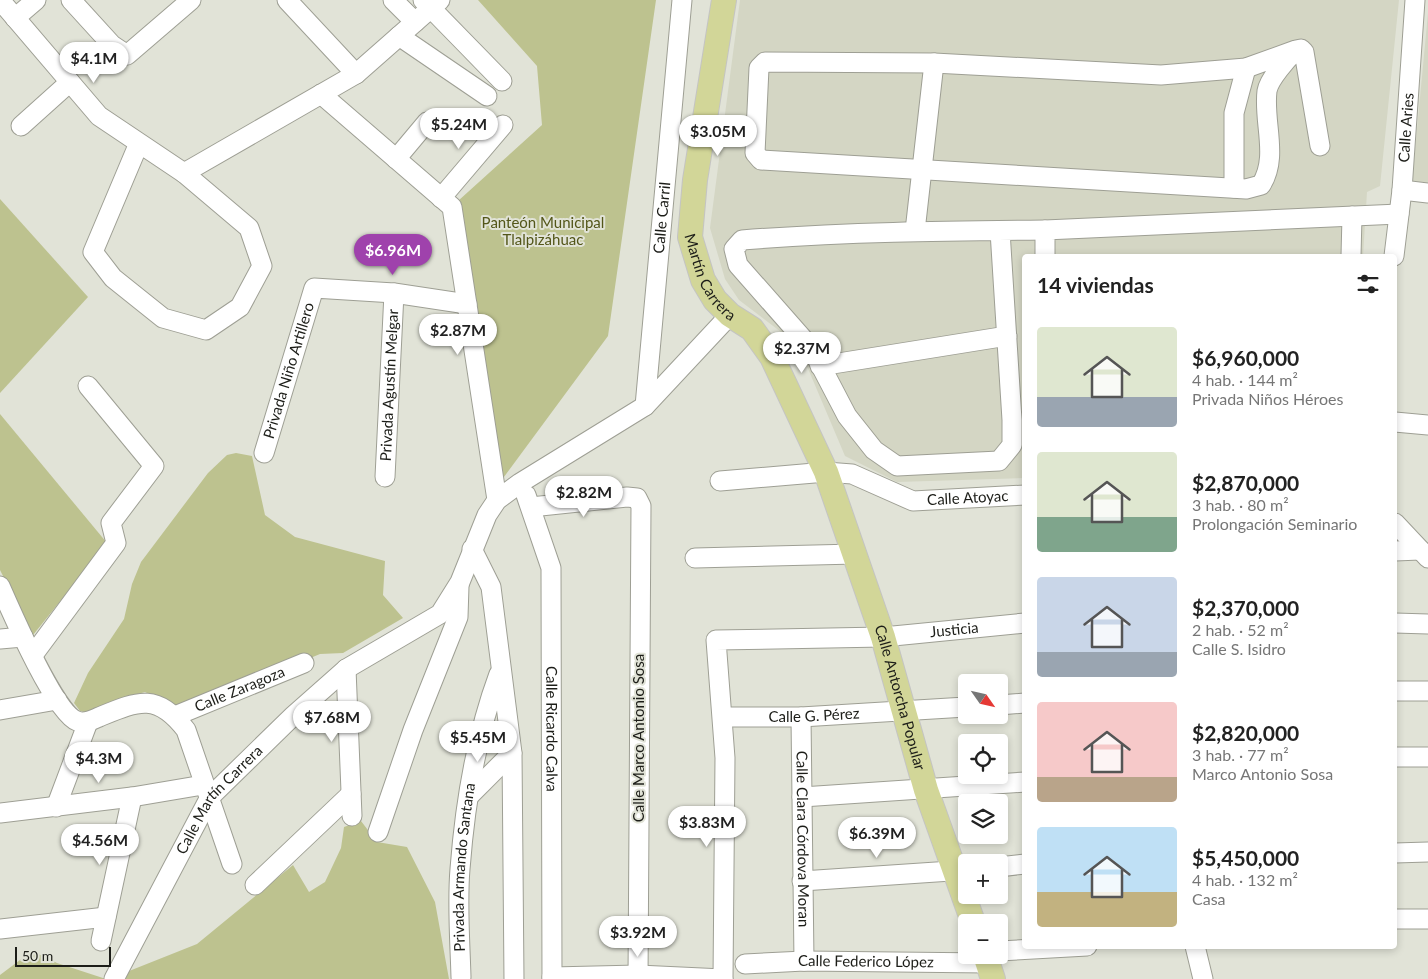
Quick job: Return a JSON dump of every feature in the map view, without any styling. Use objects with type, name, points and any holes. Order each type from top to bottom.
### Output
[{"type":"main road","name":"Martín Carrera","points":[[724,0],[695,180],[690,237],[703,280],[715,300],[730,315]]},
{"type":"main road","name":"Calle Antorcha Popular","points":[[730,315],[752,329],[772,357],[826,472],[856,554],[883,637],[926,790],[958,865]]},
{"type":"street","points":[[0,0],[99,116],[184,173],[249,228],[262,266],[240,307],[206,330],[163,318],[113,278],[93,252],[139,143]]},
{"type":"street","points":[[16,18],[36,0]]},
{"type":"street","points":[[71,0],[112,44],[127,55],[191,0]]},
{"type":"street","points":[[287,0],[356,74]]},
{"type":"street","points":[[393,0],[416,22]]},
{"type":"street","name":"Calle Carril","points":[[645,406],[682,0]]},
{"type":"street","name":"Calle Aries","points":[[1394,254],[1402,190],[1416,0]]},
{"type":"street","points":[[184,173],[356,74],[416,22],[432,3],[502,81]]},
{"type":"street","points":[[399,36],[487,96]]},
{"type":"street","points":[[1296,50],[1284,63],[1267,89],[1270,147],[1267,175],[1261,185],[1246,189],[761,160],[755,153],[758,68],[765,62],[934,63],[1161,75],[1246,68],[1296,50],[1301,49],[1304,52],[1320,146]]},
{"type":"street","points":[[915,231],[934,63]]},
{"type":"street","points":[[1234,188],[1234,113],[1246,68]]},
{"type":"street","points":[[21,126],[70,82]]},
{"type":"street","points":[[321,94],[452,207],[497,500]]},
{"type":"street","points":[[396,159],[426,122]]},
{"type":"street","points":[[441,198],[503,125]]},
{"type":"street","points":[[1402,190],[1428,193]]},
{"type":"street","points":[[1000,231],[1012,445],[999,461],[897,466],[874,450],[847,416],[812,349],[738,265],[734,249],[742,240],[806,235],[915,231],[1045,230],[1399,214]]},
{"type":"street","points":[[1351,254],[1352,216]]},
{"type":"street","points":[[1045,230],[1045,254]]},
{"type":"street","name":"Privada Niño Artillero","points":[[264,453],[314,288],[394,293]]},
{"type":"street","points":[[394,293],[467,304]]},
{"type":"street","name":"Privada Agustín Melgar","points":[[385,477],[394,293]]},
{"type":"street","name":"Martín Carrera","points":[[520,483],[645,406],[730,315]]},
{"type":"street","points":[[820,366],[1007,336]]},
{"type":"street","points":[[33,654],[116,543],[111,523],[154,466],[88,386]]},
{"type":"street","points":[[1397,422],[1428,425]]},
{"type":"street","name":"Calle Atoyac","points":[[720,481],[826,472],[852,474],[913,501],[1022,495]]},
{"type":"street","name":"Calle Martín Carrera","points":[[114,979],[207,791],[346,670],[440,614],[460,582],[487,515],[497,500],[520,483]]},
{"type":"street","name":"Calle Ricardo Calva","points":[[520,483],[531,507],[551,568],[552,978]]},
{"type":"street","name":"Calle Marco Antonio Sosa","points":[[531,507],[637,498],[641,506],[638,977]]},
{"type":"street","points":[[1397,524],[1424,554]]},
{"type":"street","points":[[472,549],[490,587],[512,753],[514,979]]},
{"type":"street","points":[[1397,551],[1424,554]]},
{"type":"street","points":[[695,558],[856,554]]},
{"type":"street","points":[[378,832],[413,730],[458,617],[460,582]]},
{"type":"street","points":[[0,586],[23,637],[58,700],[70,717],[79,722],[88,722],[134,703],[151,703],[175,716],[186,730],[232,864]]},
{"type":"street","name":"Justicia","points":[[724,717],[716,640],[883,637],[1022,623]]},
{"type":"street","points":[[1397,623],[1428,624]]},
{"type":"street","points":[[0,639],[23,637]]},
{"type":"street","name":"Calle Zaragoza","points":[[175,716],[304,663]]},
{"type":"street","points":[[346,670],[352,816]]},
{"type":"street","name":"Privada Armando Santana","points":[[461,977],[459,871],[469,796],[484,716],[500,673]]},
{"type":"street","points":[[1397,691],[1428,691]]},
{"type":"street","points":[[0,710],[58,700]]},
{"type":"street","points":[[1008,704],[1022,703]]},
{"type":"street","name":"Calle G. Pérez","points":[[724,717],[801,717],[958,708]]},
{"type":"street","points":[[552,978],[638,977],[723,979],[724,717]]},
{"type":"street","name":"Calle Clara Córdova Moran","points":[[801,717],[804,961]]},
{"type":"street","points":[[56,807],[88,722]]},
{"type":"street","points":[[469,796],[512,753]]},
{"type":"street","points":[[1397,757],[1428,757]]},
{"type":"street","points":[[802,797],[1022,782]]},
{"type":"street","points":[[0,813],[132,797],[207,791]]},
{"type":"street","points":[[255,885],[351,794]]},
{"type":"street","points":[[101,941],[132,797]]},
{"type":"street","points":[[1397,853],[1428,852]]},
{"type":"street","points":[[1008,865],[1022,864]]},
{"type":"street","points":[[802,881],[958,870]]},
{"type":"street","points":[[0,929],[106,917]]},
{"type":"street","points":[[1397,919],[1428,919]]},
{"type":"street","name":"Calle Federico López","points":[[1008,959],[1069,949]]},
{"type":"street","points":[[1196,949],[1203,979]]},
{"type":"street","name":"Calle Federico López","points":[[745,964],[804,961],[958,962]]},
{"type":"shaded area","points":[[740,0],[1399,0],[1380,186],[1367,192],[1363,254],[1022,254],[1022,478],[897,482],[845,456],[798,345],[739,300],[725,279],[710,228]]},
{"type":"shaded area","points":[[1428,13],[1428,183],[1412,182]]},
{"type":"green space","name":"Panteón Municipal Tlalpizáhuac","points":[[478,0],[656,0],[608,336],[501,481],[458,201],[542,125],[537,66]]},
{"type":"green space","points":[[0,199],[88,297],[0,393]]},
{"type":"green space","points":[[0,414],[107,543],[33,635],[0,570]]},
{"type":"green space","points":[[236,453],[252,456],[265,515],[295,537],[385,561],[383,595],[403,618],[343,653],[320,654],[183,711],[145,692],[107,703],[89,713],[80,711],[74,703],[88,673],[124,619],[132,584],[141,562],[208,473],[227,455]]},
{"type":"green space","points":[[361,821],[377,842],[407,847],[435,902],[449,979],[109,979],[197,944],[293,865],[309,892],[325,882],[341,848],[344,827]]},
{"type":"green space","points":[[32,951],[57,963],[106,979],[0,979],[0,975]]}]
